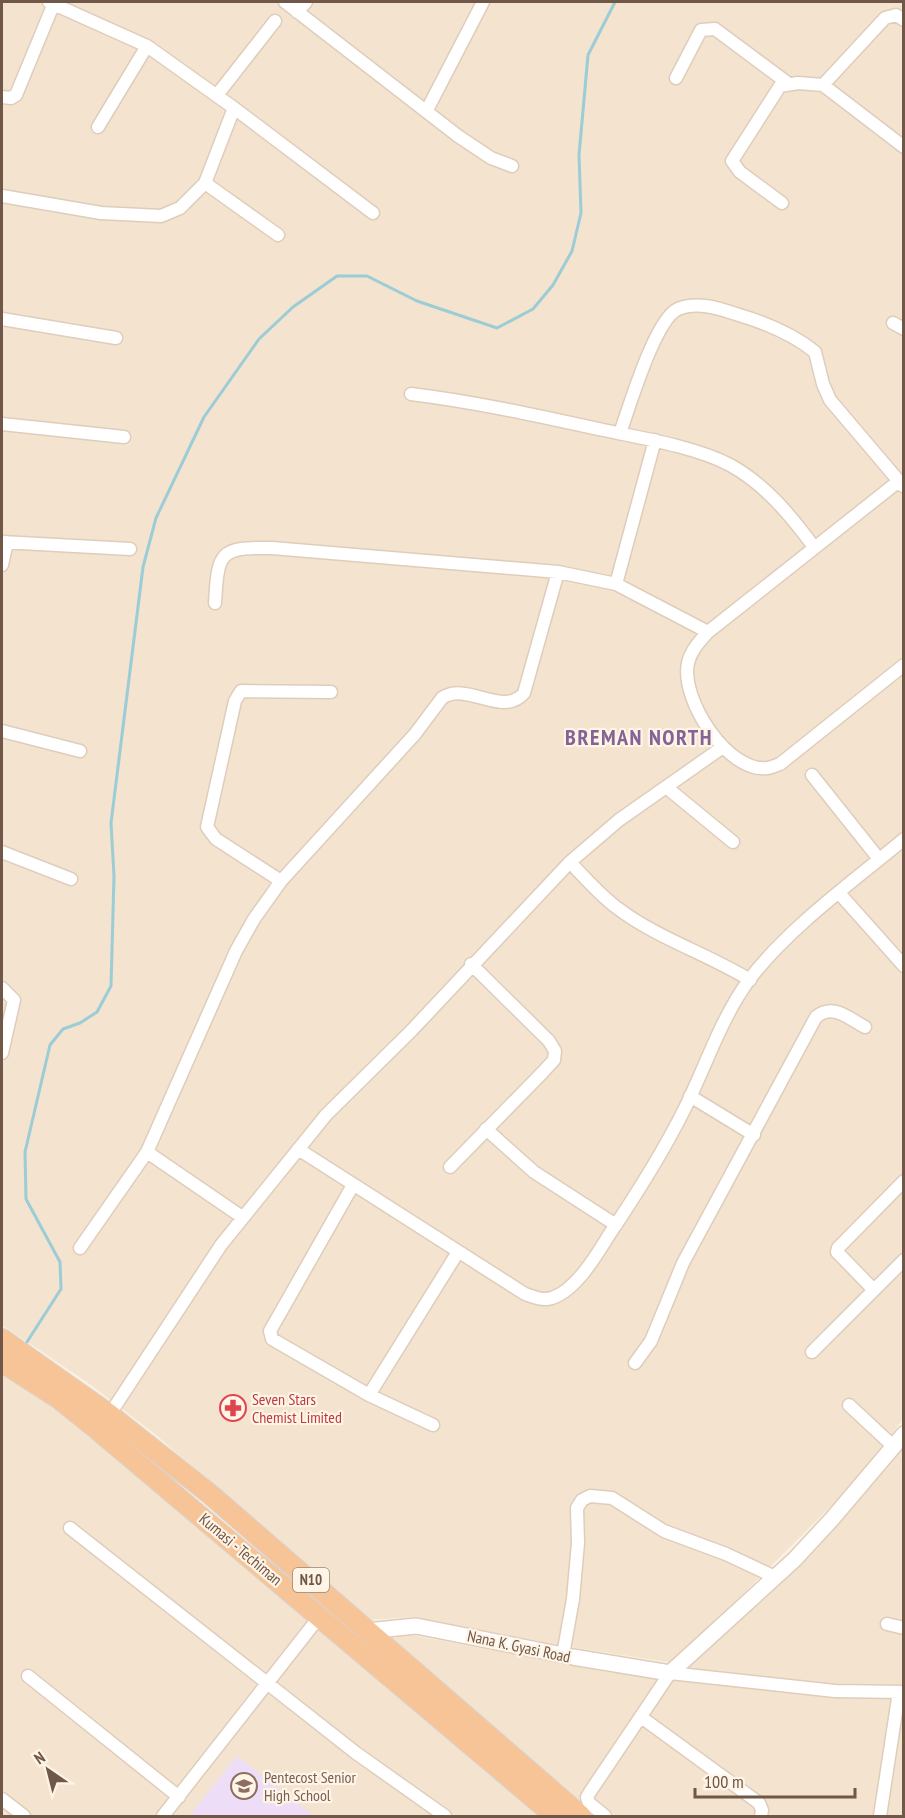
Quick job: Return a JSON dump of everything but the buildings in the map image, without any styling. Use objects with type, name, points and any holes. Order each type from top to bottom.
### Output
[{"type":"highway","name":"N10","points":[[6,1341],[25,1365],[280,1552],[367,1631],[581,1816]]},
{"type":"highway","name":"N10","points":[[2,1362],[25,1365]]},
{"type":"highway","name":"Kumasi - Techiman","points":[[104,1423],[320,1617],[555,1816]]},
{"type":"street","points":[[2,97],[11,98],[16,95],[51,2],[147,46],[217,95],[373,213]]},
{"type":"street","points":[[285,2],[483,152],[512,166]]},
{"type":"street","points":[[297,12],[306,2]]},
{"type":"street","points":[[427,110],[483,2]]},
{"type":"street","points":[[823,85],[885,18],[896,15],[903,20]]},
{"type":"street","points":[[217,95],[275,21]]},
{"type":"street","points":[[676,78],[701,30],[708,28],[715,29],[789,84]]},
{"type":"street","points":[[98,127],[147,46]]},
{"type":"street","points":[[782,203],[740,172],[732,161],[771,96],[780,86],[823,85],[903,147]]},
{"type":"street","points":[[2,196],[101,213],[161,216],[180,208],[205,183],[234,108]]},
{"type":"street","points":[[205,183],[278,235]]},
{"type":"street","points":[[620,433],[655,337],[675,310],[687,306],[715,308],[758,321],[815,352],[823,384],[830,400],[901,484],[814,547],[708,632],[694,648],[688,661],[687,675],[692,700],[705,725],[723,747],[750,765],[766,769],[780,764],[903,665]]},
{"type":"street","points":[[2,319],[116,338]]},
{"type":"street","points":[[411,394],[481,404],[620,433],[655,441],[730,465],[762,488],[791,517],[814,547]]},
{"type":"street","points":[[2,424],[124,437]]},
{"type":"street","points":[[616,584],[655,441]]},
{"type":"street","points":[[2,565],[4,542],[130,549]]},
{"type":"street","points":[[215,603],[217,569],[221,560],[233,549],[243,548],[558,572],[616,584],[708,632]]},
{"type":"street","points":[[80,1248],[147,1152],[236,951],[281,881],[416,734],[442,698],[448,694],[460,693],[510,703],[518,700],[524,693],[558,572]]},
{"type":"street","points":[[281,881],[216,839],[207,827],[235,701],[241,691],[331,692]]},
{"type":"street","points":[[2,730],[80,751]]},
{"type":"street","points":[[104,1423],[242,1217],[333,1108],[412,1030],[471,964],[570,862],[610,827],[723,747]]},
{"type":"street","points":[[812,775],[879,859]]},
{"type":"street","points":[[666,787],[733,842]]},
{"type":"street","points":[[298,1149],[525,1293],[538,1299],[552,1298],[568,1288],[596,1255],[640,1188],[690,1096],[737,998],[750,980],[805,922],[903,839]]},
{"type":"street","points":[[2,852],[71,879]]},
{"type":"street","points":[[570,862],[602,895],[641,924],[724,964],[750,980]]},
{"type":"street","points":[[839,893],[903,966]]},
{"type":"street","points":[[450,1167],[554,1060],[555,1051],[549,1041],[471,964]]},
{"type":"street","points":[[2,988],[14,1000],[2,1053]]},
{"type":"street","points":[[635,1364],[651,1341],[683,1263],[816,1017],[823,1011],[832,1009],[865,1028]]},
{"type":"street","points":[[690,1096],[754,1135]]},
{"type":"street","points":[[486,1129],[534,1172],[616,1225]]},
{"type":"street","points":[[147,1152],[242,1217]]},
{"type":"street","points":[[872,1288],[837,1252],[838,1248],[903,1181]]},
{"type":"street","points":[[353,1185],[270,1331],[272,1339],[369,1395],[433,1425]]},
{"type":"street","points":[[369,1395],[458,1252]]},
{"type":"street","points":[[812,1352],[872,1288],[903,1260]]},
{"type":"street","points":[[605,1816],[589,1803],[587,1797],[670,1673],[775,1577],[832,1519],[898,1440],[849,1405]]},
{"type":"street","points":[[563,1655],[573,1599],[578,1543],[577,1508],[582,1500],[590,1496],[612,1498],[664,1531],[726,1554],[775,1577]]},
{"type":"street","points":[[70,1528],[270,1683],[356,1753],[445,1816]]},
{"type":"street","points":[[164,1816],[320,1617]]},
{"type":"street","points":[[886,1624],[903,1628]]},
{"type":"street","name":"Nana K. Gyasi Road","points":[[367,1631],[416,1626],[670,1673]]},
{"type":"street","points":[[670,1673],[798,1688],[901,1692],[880,1816]]},
{"type":"street","points":[[28,1676],[179,1797]]},
{"type":"street","points":[[641,1716],[759,1803],[762,1810],[761,1816]]},
{"type":"street","points":[[2,1799],[24,1816]]},
{"type":"shaded area","points":[[2,2],[903,2],[903,1419],[859,1478],[674,1663],[564,1646],[415,1617],[367,1620],[155,1434],[87,1382],[2,1325]]},
{"type":"shaded area","points":[[2,1369],[75,1419],[148,1479],[200,1530],[239,1559],[539,1816],[2,1816]]},
{"type":"shaded area","points":[[903,1443],[903,1816],[588,1816],[383,1638],[411,1635],[607,1672],[673,1678],[873,1484]]},
{"type":"shaded area","name":"Pentecost Senior High School","points":[[237,1756],[314,1816],[189,1816]]},
{"type":"waterway","points":[[25,1345],[61,1289],[60,1262],[26,1199],[25,1152],[50,1045],[63,1029],[80,1023],[97,1012],[111,986],[114,876],[111,823],[143,567],[156,518],[204,417],[259,339],[293,307],[337,276],[367,276],[417,301],[497,328],[533,309],[553,285],[572,251],[581,213],[579,155],[588,55],[615,2]]},
{"type":"place","name":"Seven Stars Chemist Limited","points":[[233,1408]]},
{"type":"place","name":"Pentecost Senior High School","points":[[244,1786]]},
{"type":"district","name":"BREMAN NORTH","points":[[639,737]]}]
